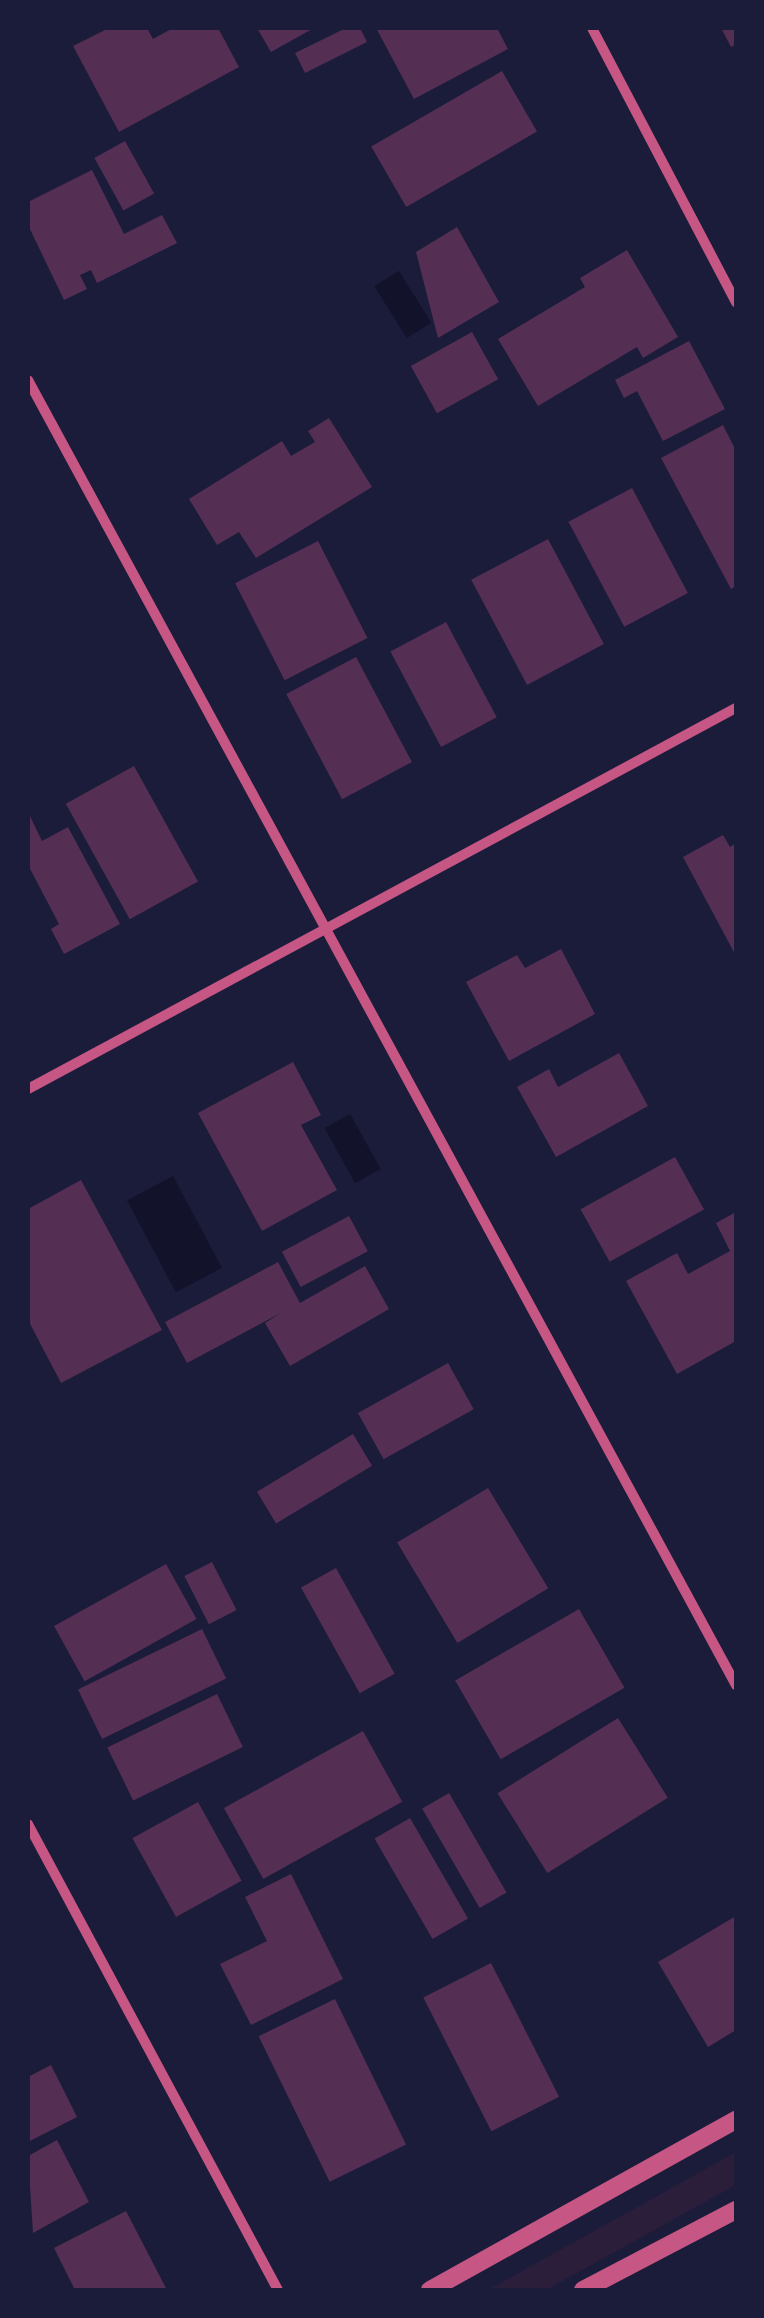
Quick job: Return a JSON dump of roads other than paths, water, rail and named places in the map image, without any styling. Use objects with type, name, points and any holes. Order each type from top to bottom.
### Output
[{"type":"street","points":[[592,28],[736,302]]},
{"type":"street","points":[[28,380],[736,1684]]},
{"type":"street","points":[[28,1089],[326,925],[736,708]]},
{"type":"street","points":[[28,1824],[278,2290]]},
{"type":"street","points":[[430,2290],[736,2120]]},
{"type":"street","points":[[583,2290],[736,2210]]}]
